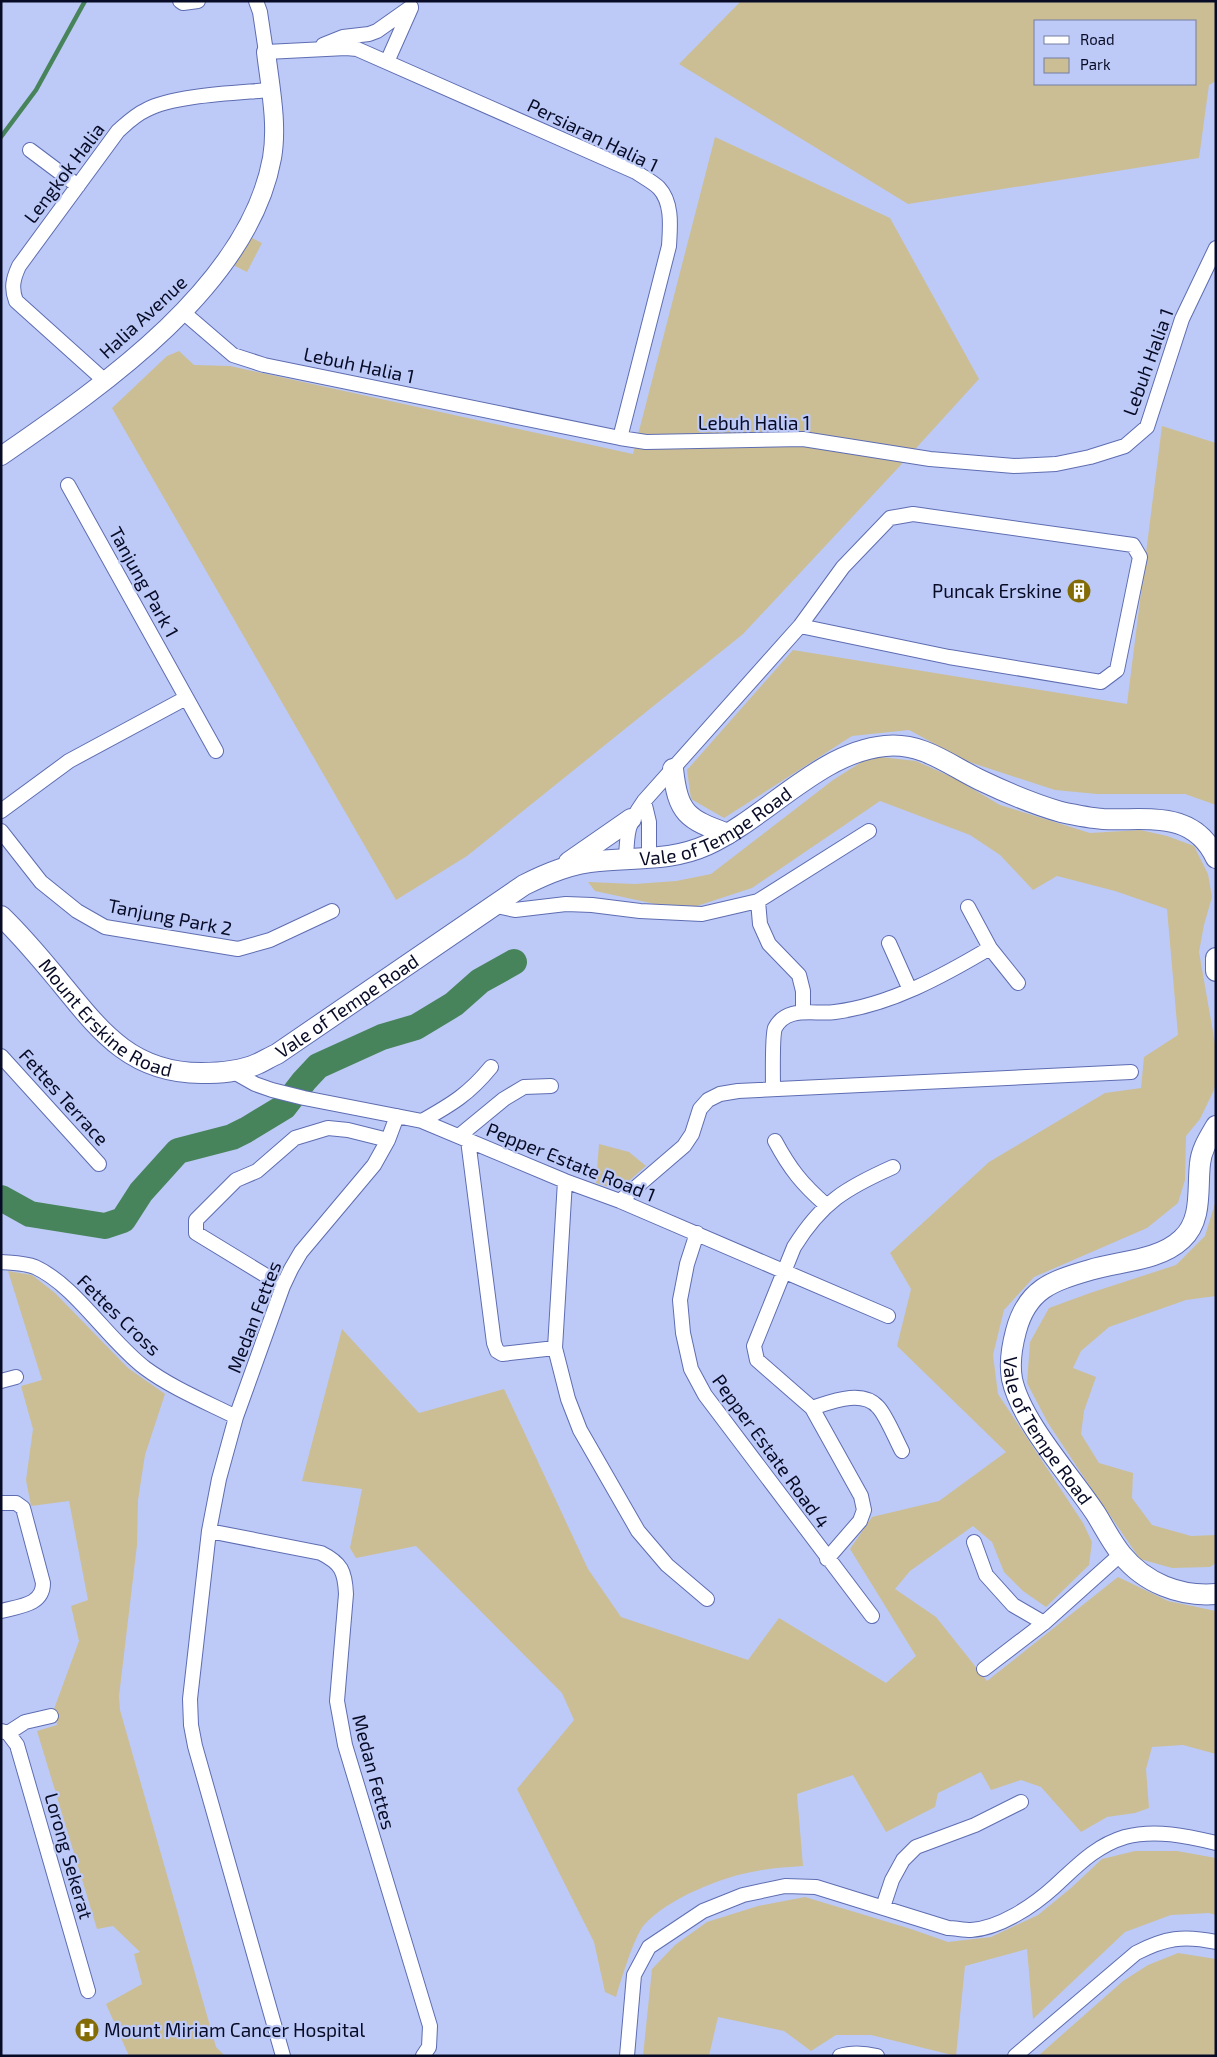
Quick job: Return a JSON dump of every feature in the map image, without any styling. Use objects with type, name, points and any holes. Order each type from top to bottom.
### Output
[{"type":"main road","name":"Vale of Tempe Road","points":[[232,1072],[257,1064],[292,1044],[492,905],[524,885],[556,870],[592,862],[671,857],[691,851],[728,834],[838,760],[858,751],[885,746],[908,746],[932,753],[982,781],[1061,812],[1103,819],[1151,818],[1174,822],[1190,828],[1202,836],[1216,858]]},
{"type":"main road","points":[[673,769],[675,789],[682,808],[690,817],[704,825],[728,834]]},
{"type":"main road","points":[[556,870],[631,819]]},
{"type":"main road","name":"Mount Erskine Road","points":[[1,916],[23,937],[87,1015],[121,1049],[145,1063],[178,1072],[232,1072]]},
{"type":"main road","points":[[1216,958],[1216,971]]},
{"type":"main road","name":"Vale of Tempe Road","points":[[1216,1126],[1206,1142],[1200,1162],[1197,1211],[1192,1226],[1183,1239],[1169,1249],[1150,1256],[1107,1265],[1069,1276],[1043,1287],[1028,1302],[1018,1321],[1012,1344],[1012,1378],[1021,1405],[1050,1450],[1081,1491],[1121,1554],[1137,1571],[1154,1582],[1173,1590],[1199,1596],[1216,1594]]},
{"type":"street","points":[[180,1],[183,3],[198,1]]},
{"type":"street","points":[[256,1],[260,12],[266,52]]},
{"type":"street","points":[[313,49],[343,38],[377,31],[412,4]]},
{"type":"street","points":[[387,62],[412,4]]},
{"type":"street","name":"Persiaran Halia 1","points":[[266,52],[357,49],[636,172],[660,189],[668,204],[671,224],[669,246],[620,438]]},
{"type":"street","name":"Halia Avenue","points":[[1,456],[105,381],[183,312],[202,292],[229,255],[256,207],[272,156],[270,90],[266,52]]},
{"type":"street","name":"Lengkok Halia","points":[[105,381],[21,308],[12,292],[14,276],[19,266],[118,131],[146,109],[174,100],[270,90]]},
{"type":"street","points":[[30,150],[78,186]]},
{"type":"street","name":"Lebuh Halia 1","points":[[183,312],[233,355],[264,365],[620,438],[646,442],[803,439],[930,459],[1014,466],[1056,464],[1090,457],[1124,446],[1147,427],[1182,318],[1216,248]]},
{"type":"street","name":"Tanjung Park 1","points":[[68,484],[216,751]]},
{"type":"street","points":[[626,860],[627,835],[631,819],[644,801],[800,626],[844,567],[890,518],[913,514],[1133,545],[1140,557],[1117,670],[1101,682],[949,657],[800,626]]},
{"type":"street","points":[[1,811],[69,761],[186,698]]},
{"type":"street","points":[[644,801],[649,822],[649,859]]},
{"type":"street","name":"Tanjung Park 2","points":[[1,831],[41,882],[77,911],[105,927],[238,949],[270,940],[332,911]]},
{"type":"street","points":[[492,905],[515,910],[566,904],[592,905],[640,911],[702,914],[758,901],[869,831]]},
{"type":"street","points":[[758,901],[760,924],[769,944],[799,975],[803,991],[803,1011]]},
{"type":"street","points":[[968,907],[990,948],[1018,983]]},
{"type":"street","points":[[889,943],[910,990]]},
{"type":"street","points":[[773,1089],[775,1029],[784,1018],[803,1011],[818,1014],[870,1005],[910,990],[960,966],[990,948]]},
{"type":"street","name":"Fettes Terrace","points":[[1,1056],[99,1164]]},
{"type":"street","points":[[422,1121],[456,1102],[476,1086],[491,1067]]},
{"type":"street","name":"Pepper Estate Road 1","points":[[232,1072],[255,1084],[272,1090],[422,1121],[565,1181],[620,1201],[888,1316]]},
{"type":"street","points":[[620,1201],[684,1146],[692,1134],[700,1109],[708,1100],[720,1094],[773,1089],[1131,1072]]},
{"type":"street","points":[[551,1086],[524,1087],[504,1099],[464,1138],[494,1343],[497,1351],[502,1354],[556,1348]]},
{"type":"street","name":"Medan Fettes","points":[[283,2056],[200,1765],[191,1725],[190,1699],[209,1531],[219,1479],[236,1417],[283,1286],[301,1252],[374,1164],[388,1140],[397,1116]]},
{"type":"street","points":[[283,1286],[196,1233],[196,1220],[236,1180],[257,1171],[295,1138],[328,1128],[348,1130],[388,1140]]},
{"type":"street","points":[[774,1141],[786,1162],[805,1186],[826,1205]]},
{"type":"street","points":[[827,1559],[860,1522],[864,1510],[861,1496],[812,1408],[757,1360],[754,1346],[794,1247],[803,1233],[826,1205],[865,1179],[893,1166]]},
{"type":"street","points":[[565,1181],[556,1348],[568,1399],[580,1430],[638,1531],[667,1565],[707,1599]]},
{"type":"street","name":"Pepper Estate Road 4","points":[[696,1233],[687,1264],[680,1300],[683,1333],[691,1369],[705,1395],[827,1559],[872,1616]]},
{"type":"street","name":"Fettes Cross","points":[[1,1262],[34,1266],[49,1275],[78,1301],[126,1354],[147,1370],[236,1417]]},
{"type":"street","points":[[1,1381],[16,1377]]},
{"type":"street","points":[[812,1408],[851,1398],[866,1399],[878,1407],[902,1451]]},
{"type":"street","points":[[1,1502],[16,1502],[23,1508],[43,1583],[43,1593],[32,1602],[1,1611]]},
{"type":"street","name":"Medan Fettes","points":[[209,1531],[321,1553],[333,1559],[342,1569],[346,1580],[346,1594],[338,1689],[339,1718],[348,1754],[430,2026],[429,2047],[423,2056]]},
{"type":"street","points":[[974,1542],[986,1575],[1013,1605],[1044,1624]]},
{"type":"street","points":[[984,1669],[1044,1624],[1121,1554]]},
{"type":"street","points":[[5,1732],[25,1722],[51,1716]]},
{"type":"street","name":"Lorong Sekerat","points":[[5,1732],[17,1745],[88,1991]]},
{"type":"street","points":[[883,1907],[892,1880],[903,1860],[916,1847],[975,1825],[1022,1802]]},
{"type":"street","points":[[626,2056],[634,1975],[649,1947],[703,1911],[743,1895],[785,1886],[816,1887],[948,1928],[971,1930],[997,1923],[1021,1911],[1052,1889],[1095,1849],[1126,1837],[1156,1833],[1186,1836],[1216,1843]]},
{"type":"street","points":[[1014,2056],[1136,1952],[1158,1942],[1179,1938],[1216,1942]]},
{"type":"street","points":[[840,2056],[847,2053],[865,2053],[877,2056]]},
{"type":"green space","points":[[741,1],[1216,1],[1216,81],[1209,85],[1199,158],[908,204],[679,64]]},
{"type":"green space","points":[[715,137],[890,218],[979,379],[743,634],[467,856],[396,900],[112,408],[167,356],[179,351],[194,365],[230,366],[633,454]]},
{"type":"green space","points":[[248,236],[262,243],[247,272],[233,265]]},
{"type":"green space","points":[[1162,426],[1216,443],[1216,805],[1185,794],[1097,794],[1055,790],[966,761],[909,730],[852,736],[724,818],[691,799],[687,770],[793,650],[1127,704]]},
{"type":"green space","points":[[871,756],[916,761],[954,778],[1000,805],[1090,833],[1140,830],[1167,836],[1194,846],[1208,874],[1212,897],[1199,952],[1216,1049],[1216,1081],[1214,1090],[1200,1119],[1186,1136],[1185,1180],[1178,1203],[1147,1228],[1034,1277],[1004,1310],[993,1355],[998,1394],[1083,1523],[1092,1542],[1089,1565],[1046,1607],[1023,1591],[1004,1572],[992,1542],[973,1526],[910,1571],[895,1589],[936,1617],[987,1681],[1118,1577],[1168,1601],[1216,1611],[1216,1754],[1183,1745],[1152,1747],[1146,1769],[1149,1808],[1135,1813],[1107,1817],[1081,1832],[1041,1787],[1021,1780],[991,1790],[981,1772],[938,1793],[935,1807],[886,1832],[853,1775],[797,1794],[803,1866],[763,1870],[712,1883],[681,1898],[654,1915],[644,1925],[636,1939],[616,1997],[605,1992],[594,1942],[517,1789],[574,1720],[562,1693],[416,1546],[356,1558],[350,1548],[362,1489],[302,1481],[342,1329],[419,1413],[504,1389],[588,1569],[621,1617],[748,1660],[779,1618],[886,1683],[916,1656],[850,1549],[872,1517],[939,1501],[1006,1452],[897,1346],[911,1289],[890,1253],[989,1162],[1105,1093],[1141,1088],[1144,1057],[1178,1035],[1167,909],[1115,891],[1057,876],[1033,890],[1000,855],[970,835],[880,801],[752,888],[697,906],[655,904],[595,891],[588,882],[635,884],[676,881],[711,874],[833,780]]},
{"type":"green space","points":[[599,1144],[629,1152],[646,1166],[628,1182],[618,1187],[596,1183]]},
{"type":"green space","points":[[1216,1200],[1216,1296],[1186,1300],[1109,1327],[1081,1351],[1073,1368],[1096,1377],[1084,1411],[1081,1434],[1099,1463],[1133,1473],[1132,1498],[1152,1525],[1191,1536],[1216,1535],[1216,1563],[1210,1567],[1172,1568],[1140,1559],[1048,1423],[1027,1383],[1030,1342],[1049,1308],[1176,1265],[1205,1236]]},
{"type":"green space","points":[[8,1271],[32,1275],[55,1293],[128,1368],[165,1394],[145,1455],[138,1500],[137,1545],[119,1696],[120,1710],[216,2047],[225,2056],[129,2056],[106,2004],[142,1984],[134,1954],[140,1952],[113,1926],[97,1929],[37,1731],[57,1725],[54,1709],[79,1641],[71,1606],[88,1600],[69,1501],[31,1506],[26,1480],[33,1429],[21,1386],[42,1380]]},
{"type":"green space","points":[[1135,1851],[1177,1851],[1216,1858],[1216,1915],[1209,1913],[1171,1915],[1125,1932],[1033,2019],[1027,1949],[965,1966],[956,2056],[871,2035],[836,2035],[811,2051],[784,2031],[718,2017],[709,2056],[643,2056],[652,1969],[675,1945],[707,1922],[758,1906],[805,1897],[948,1942],[991,1937],[1038,1915],[1102,1859]]},
{"type":"green space","points":[[1178,1953],[1216,1959],[1216,2056],[1038,2056],[1123,1981],[1148,1965]]},
{"type":"waterway","points":[[1,137],[36,90],[85,1]]},
{"type":"waterway","points":[[1,1198],[30,1214],[105,1226],[123,1220],[141,1192],[178,1151],[232,1137],[246,1130],[284,1107],[318,1066],[382,1037],[416,1027],[454,1004],[480,981],[514,962]]},
{"type":"place","name":"Puncak Erskine","points":[[1079,591]]},
{"type":"place","name":"Mount Miriam Cancer Hospital","points":[[87,2030]]}]
